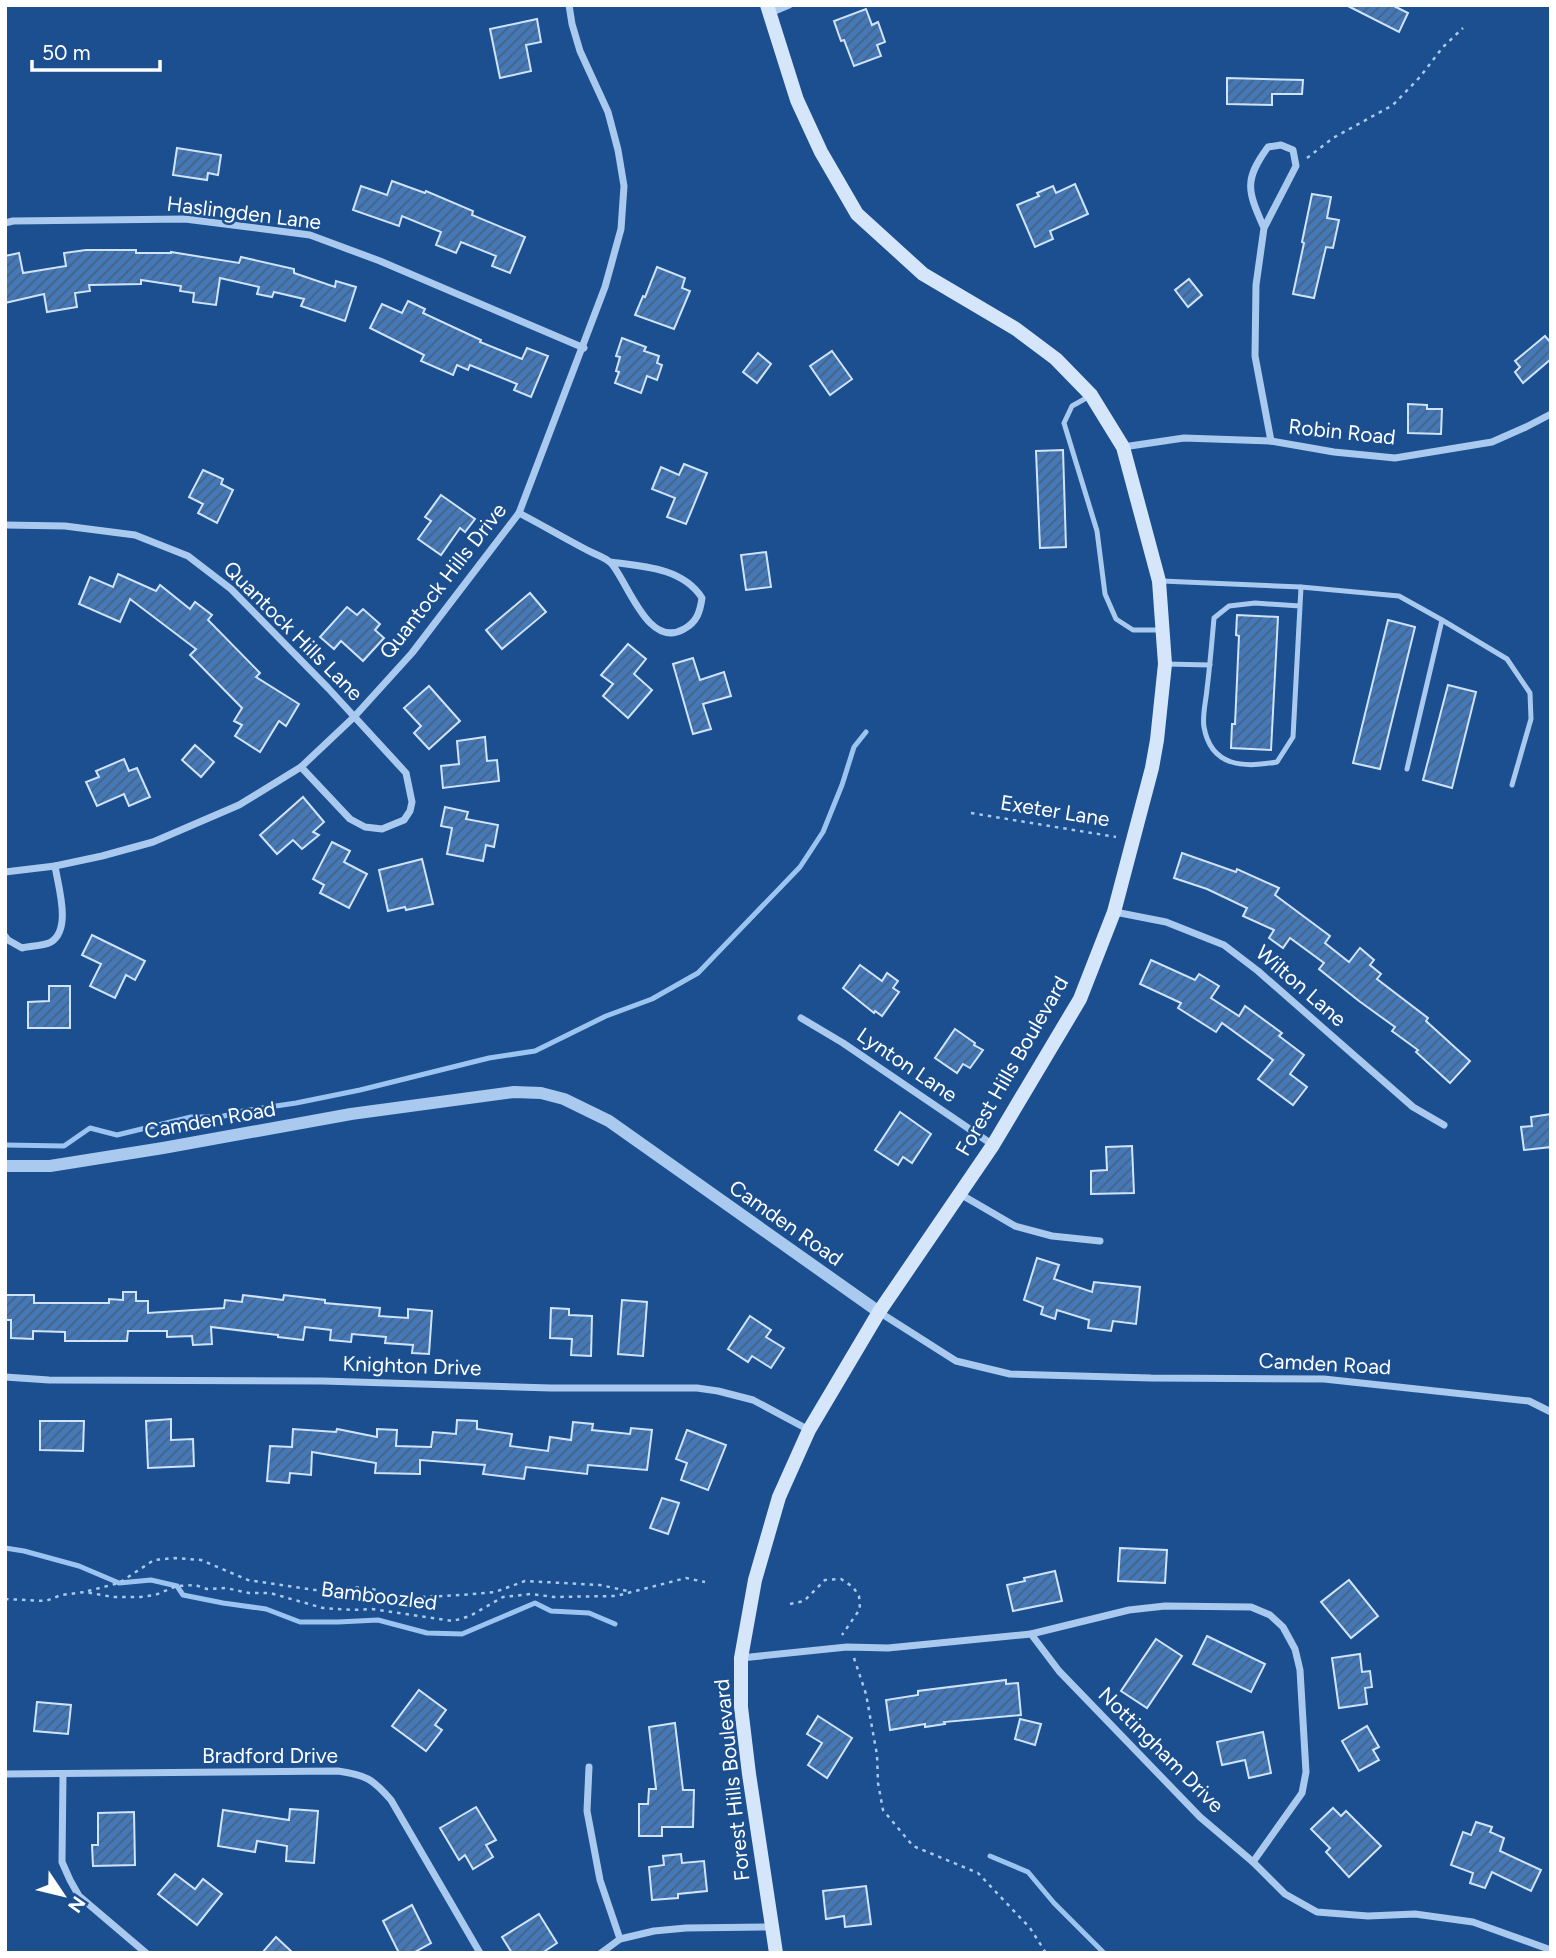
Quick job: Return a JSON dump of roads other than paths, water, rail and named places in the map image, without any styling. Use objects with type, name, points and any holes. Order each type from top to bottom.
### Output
[{"type":"main road","name":"Forest Hills Boulevard","points":[[768,9],[797,100],[821,152],[857,214],[923,274],[1016,329],[1056,359],[1091,395],[1123,447],[1159,581],[1166,664],[1156,749],[1133,840],[1114,912],[1080,999],[993,1145],[879,1312],[809,1430],[779,1497],[755,1580],[741,1658],[741,1707],[776,1953]]},
{"type":"street","name":"Quantock Hills Drive","points":[[5,872],[55,866],[153,842],[239,805],[301,767],[354,717],[412,653],[519,513],[584,348],[621,229],[624,186],[618,150],[608,113],[580,51],[569,5]]},
{"type":"street","points":[[768,9],[789,5]]},
{"type":"street","points":[[1264,228],[1252,201],[1249,184],[1256,164],[1268,147],[1281,145],[1293,150],[1296,166],[1264,228],[1256,285],[1255,356],[1270,441]]},
{"type":"street","name":"Haslingden Lane","points":[[5,223],[185,219],[310,235],[380,261],[584,348]]},
{"type":"street","name":"Robin Road","points":[[1123,447],[1184,438],[1270,441],[1334,452],[1395,458],[1492,442],[1551,414]]},
{"type":"street","points":[[519,513],[610,562],[652,567],[684,579],[695,587],[702,598],[700,613],[690,626],[680,632],[668,632],[652,626],[610,562]]},
{"type":"street","name":"Quantock Hills Lane","points":[[5,526],[65,526],[135,536],[188,556],[231,589],[406,774],[412,802],[410,811],[404,820],[382,829],[365,827],[350,819],[301,767]]},
{"type":"street","points":[[5,936],[22,948],[51,942],[59,932],[64,918],[55,866]]},
{"type":"street","name":"Wilton Lane","points":[[1114,912],[1166,922],[1224,945],[1258,971],[1413,1107],[1444,1125]]},
{"type":"street","name":"Lynton Lane","points":[[801,1018],[844,1043],[993,1145]]},
{"type":"street","name":"Camden Road","points":[[5,1167],[61,1164],[351,1114],[514,1092],[541,1093],[564,1099],[609,1121],[879,1312],[956,1362],[1010,1374],[1324,1379],[1529,1401],[1551,1412]]},
{"type":"street","points":[[960,1194],[1015,1226],[1052,1236],[1100,1241]]},
{"type":"street","name":"Knighton Drive","points":[[5,1377],[49,1380],[310,1381],[551,1388],[697,1388],[752,1400],[809,1430]]},
{"type":"street","points":[[741,1658],[847,1647],[888,1648],[1031,1634],[1129,1609],[1165,1606],[1251,1607],[1270,1615],[1283,1627],[1295,1649],[1300,1670],[1306,1772],[1302,1793],[1254,1863]]},
{"type":"street","name":"Nottingham Drive","points":[[1031,1634],[1059,1671],[1191,1808],[1285,1894],[1317,1912],[1368,1916],[1415,1914],[1473,1922],[1551,1950]]},
{"type":"street","points":[[589,1767],[587,1811],[600,1880],[620,1940]]},
{"type":"street","name":"Bradford Drive","points":[[5,1774],[338,1771],[357,1774],[375,1782],[391,1800],[480,1953]]},
{"type":"street","points":[[64,1774],[62,1862],[69,1880],[79,1896],[146,1953]]},
{"type":"street","points":[[601,1953],[620,1940],[654,1931],[771,1927]]},
{"type":"lane","points":[[1091,395],[1072,406],[1064,423],[1097,531],[1105,594],[1116,619],[1133,630],[1164,630]]},
{"type":"lane","points":[[1159,581],[1301,587],[1399,596],[1442,620],[1507,659],[1530,693],[1531,719],[1513,785]]},
{"type":"lane","points":[[1300,606],[1255,603],[1229,606],[1214,618],[1204,726],[1211,748],[1219,758],[1256,766],[1277,762],[1293,737],[1300,606],[1301,587]]},
{"type":"lane","points":[[1407,769],[1442,620]]},
{"type":"lane","points":[[1166,664],[1210,665]]},
{"type":"waterway","points":[[5,1145],[64,1146],[90,1128],[117,1135],[191,1117],[220,1117],[296,1103],[489,1058],[535,1051],[606,1016],[652,999],[698,973],[800,867],[823,832],[854,747],[866,732]]},
{"type":"waterway","points":[[5,1548],[79,1566],[119,1583],[151,1580],[177,1586],[183,1595],[266,1609],[300,1622],[378,1620],[427,1633],[462,1634],[535,1603],[551,1611],[589,1613],[615,1624]]},
{"type":"waterway","points":[[990,1856],[1028,1872],[1054,1903],[1104,1953]]}]
